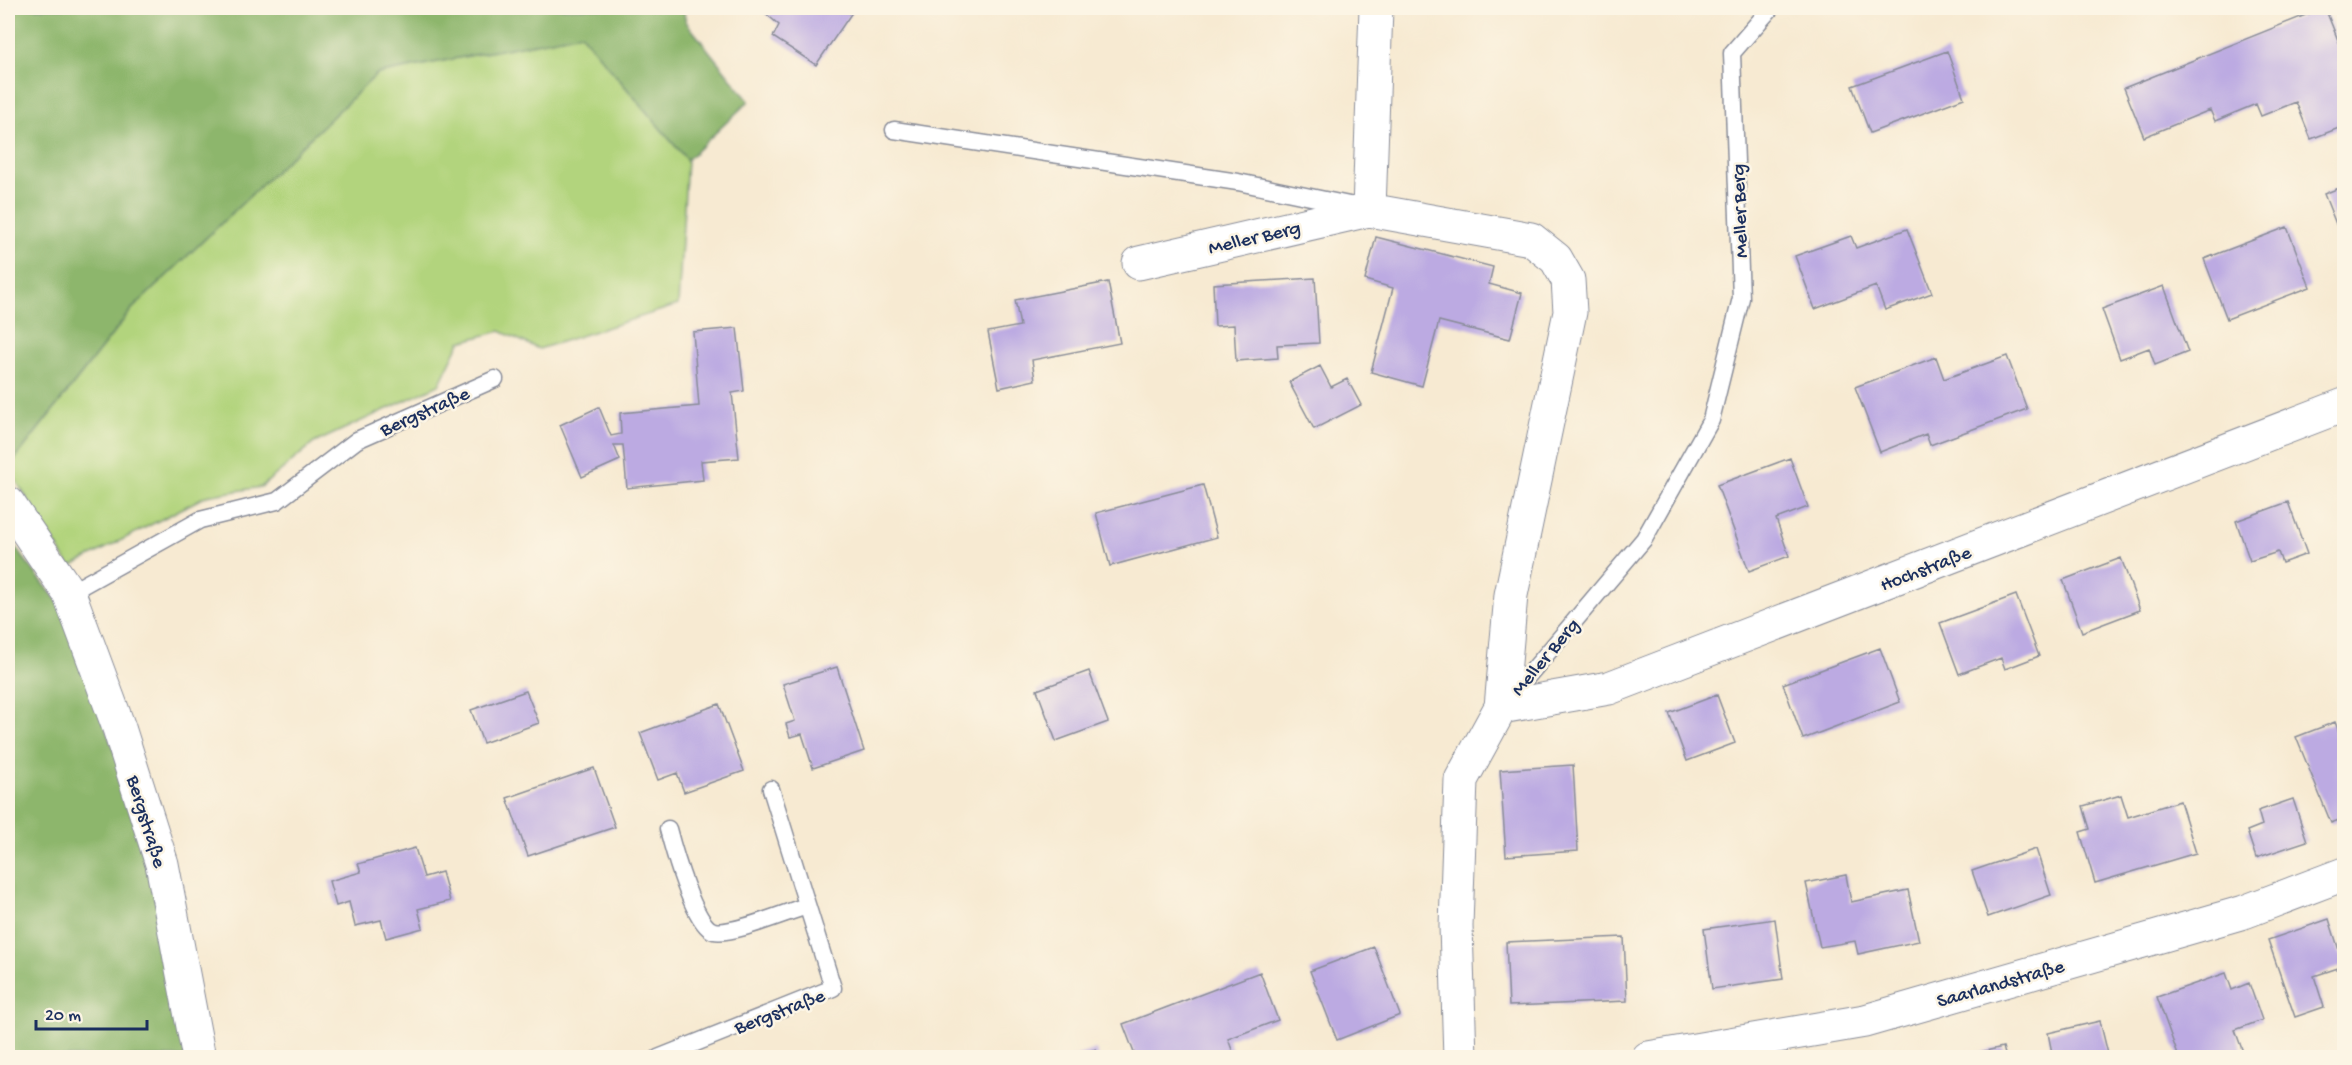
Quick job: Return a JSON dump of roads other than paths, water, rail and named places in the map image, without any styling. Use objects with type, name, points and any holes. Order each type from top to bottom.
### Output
[{"type":"street","points":[[1369,210],[1376,8]]},
{"type":"street","name":"Meller Berg","points":[[1138,263],[1369,210],[1531,239],[1556,259],[1568,280],[1570,312],[1511,595],[1501,707]]},
{"type":"street","name":"Hochstraße","points":[[1501,707],[1609,688],[2344,405]]},
{"type":"street","name":"Bergstraße","points":[[8,503],[69,593],[119,728],[162,864],[199,1058]]},
{"type":"street","points":[[1460,1058],[1456,926],[1461,780],[1501,707]]},
{"type":"street","name":"Saarlandstraße","points":[[1648,1058],[1865,1021],[2244,912],[2344,874]]},
{"type":"lane","name":"Meller Berg","points":[[1501,707],[1644,539],[1712,420],[1741,298],[1732,53],[1771,8]]},
{"type":"lane","points":[[894,130],[1238,182],[1369,210]]},
{"type":"lane","name":"Bergstraße","points":[[69,593],[200,520],[277,501],[357,440],[495,378]]},
{"type":"lane","points":[[668,829],[687,889],[703,925],[712,931],[728,931],[807,906],[771,789]]},
{"type":"lane","name":"Bergstraße","points":[[658,1058],[833,988],[807,906]]}]
